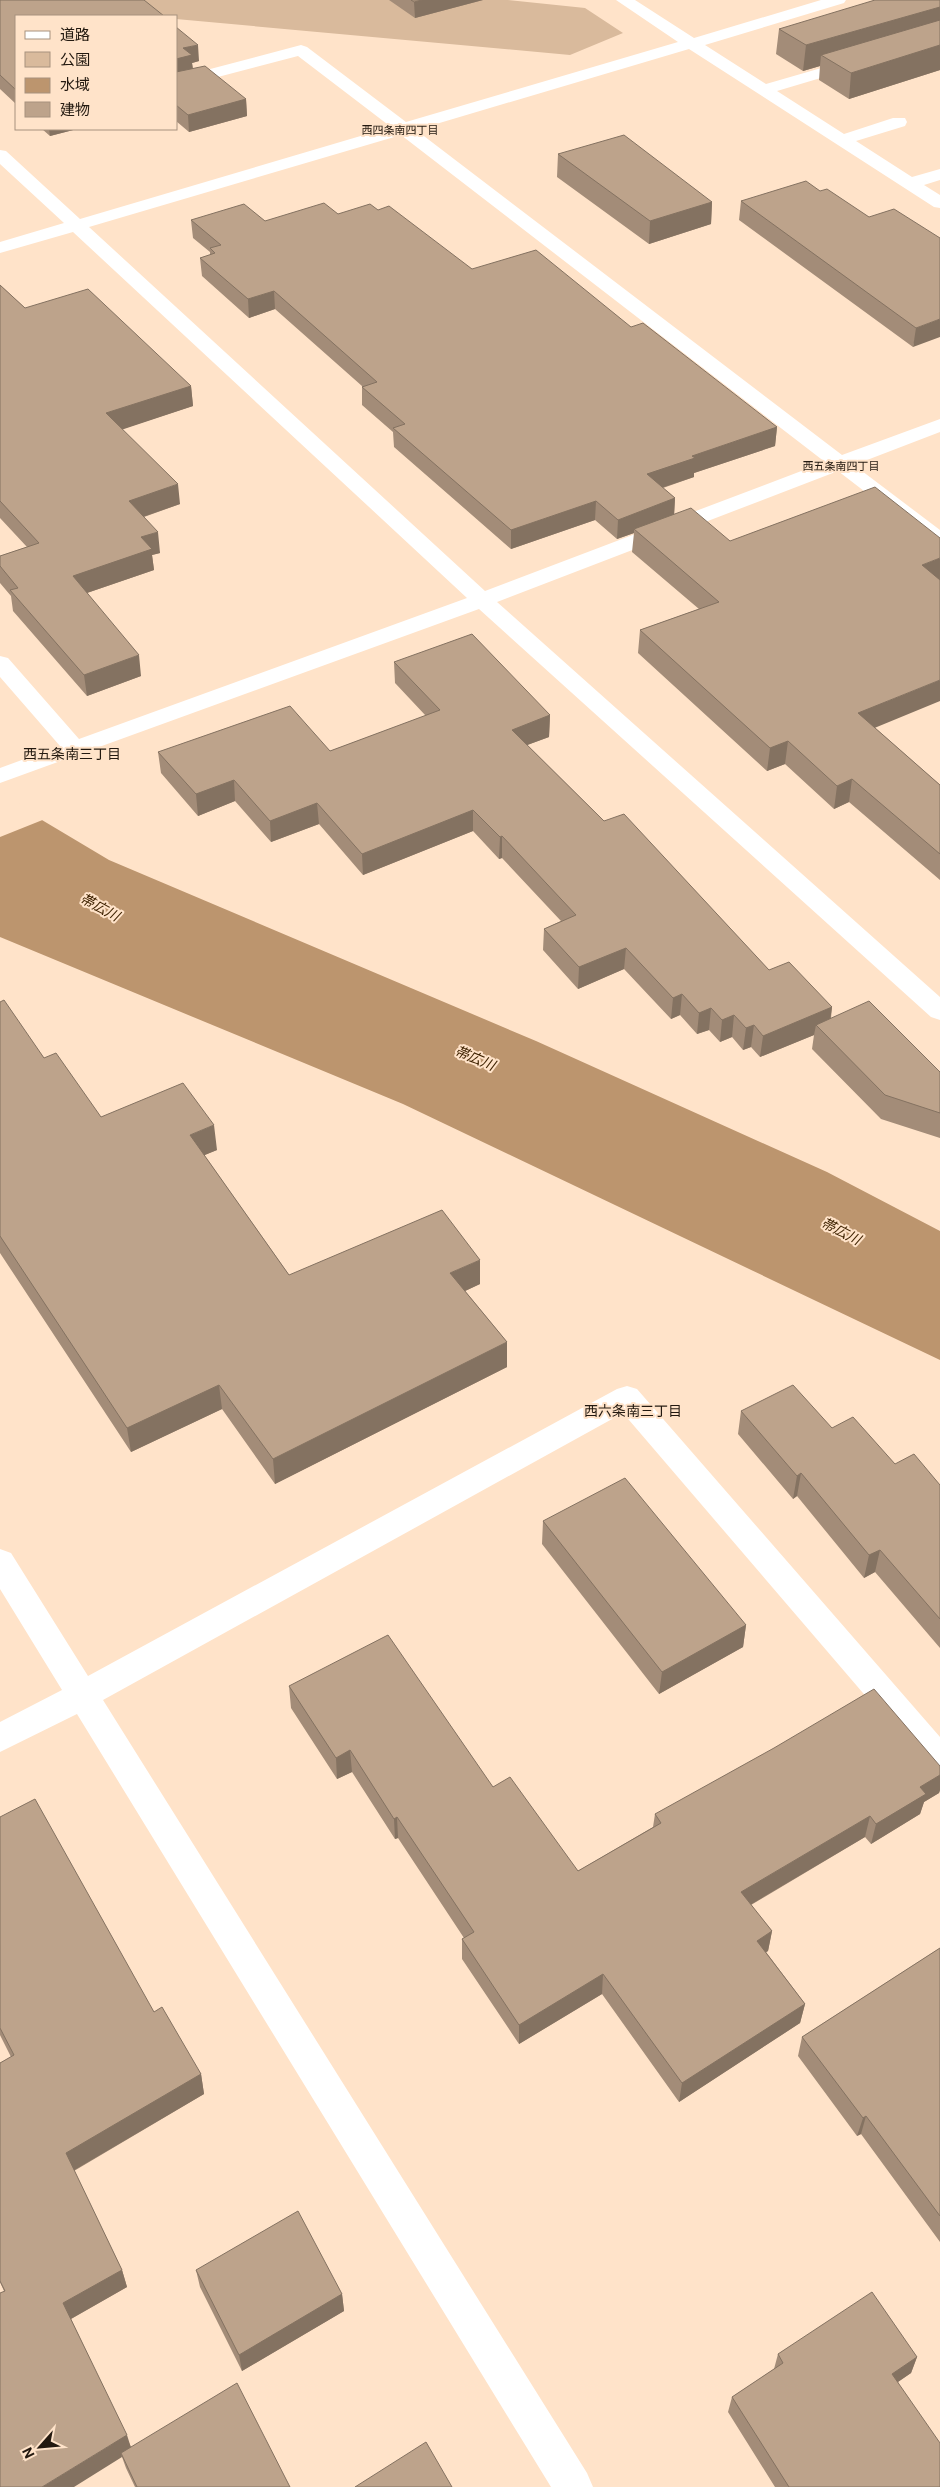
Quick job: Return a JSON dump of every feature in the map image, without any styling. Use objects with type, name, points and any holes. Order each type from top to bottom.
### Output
[{"type":"street","points":[[624,0],[940,203]]},
{"type":"street","points":[[0,248],[404,129],[690,42],[838,0]]},
{"type":"street","points":[[178,82],[301,50],[837,463],[940,540]]},
{"type":"street","points":[[764,90],[866,59]]},
{"type":"street","points":[[842,140],[898,122]]},
{"type":"street","points":[[0,155],[482,600],[940,1011]]},
{"type":"street","points":[[910,184],[940,174]]},
{"type":"street","points":[[9,772],[482,600],[940,425]]},
{"type":"street","points":[[0,663],[74,748]]},
{"type":"street","points":[[0,1738],[83,1696],[628,1397],[940,1760]]},
{"type":"street","points":[[0,1562],[573,2487]]},
{"type":"green space","points":[[0,0],[508,0],[585,8],[623,33],[570,55],[178,19],[178,15],[142,15]]},
{"type":"water","name":"帯広川","points":[[0,795],[109,860],[536,1041],[827,1172],[940,1231],[940,1360],[403,1104],[0,937]]},
{"type":"pier","points":[[1,792],[45,819],[0,837]]},
{"type":"building","points":[[0,0],[144,0],[163,15],[15,15],[15,89],[0,75]]},
{"type":"building","points":[[875,0],[940,0],[940,7],[806,45],[779,29]]},
{"type":"building","points":[[940,20],[940,45],[851,73],[821,55]]},
{"type":"building","points":[[178,29],[198,45],[183,48],[192,55],[178,58]]},
{"type":"building","points":[[205,66],[246,99],[188,115],[178,107],[178,72]]},
{"type":"building","points":[[624,135],[712,202],[650,221],[558,154]]},
{"type":"building","points":[[806,181],[820,191],[827,189],[869,217],[894,209],[940,238],[940,319],[916,328],[741,201]]},
{"type":"building","points":[[324,203],[338,214],[370,204],[378,210],[389,206],[472,269],[536,250],[631,327],[643,323],[777,427],[692,456],[695,458],[647,474],[675,498],[618,520],[596,501],[511,530],[393,428],[405,424],[362,387],[377,382],[274,291],[248,299],[200,258],[215,253],[210,248],[221,245],[191,220],[244,204],[265,221]]},
{"type":"building","points":[[0,285],[25,308],[88,289],[191,386],[106,413],[178,484],[129,501],[158,532],[141,537],[152,549],[73,576],[139,655],[84,675],[10,590],[18,588],[0,566],[0,556],[39,543],[0,501]]},
{"type":"building","points":[[875,487],[940,538],[940,558],[922,565],[940,580],[940,680],[858,713],[940,785],[940,854],[852,779],[837,786],[788,741],[770,748],[640,630],[719,602],[634,529],[691,508],[730,541]]},
{"type":"building","points":[[472,634],[550,715],[512,730],[604,821],[624,814],[769,970],[789,962],[832,1007],[763,1036],[754,1025],[746,1028],[734,1015],[722,1020],[711,1008],[699,1013],[682,994],[673,998],[626,948],[579,967],[544,929],[576,915],[502,836],[500,837],[473,810],[362,854],[317,803],[270,821],[234,780],[196,794],[158,752],[290,706],[330,751],[440,710],[394,662]]},
{"type":"building","points":[[4,1000],[44,1058],[56,1053],[101,1117],[183,1083],[214,1125],[190,1135],[289,1275],[442,1210],[480,1260],[450,1273],[507,1342],[273,1459],[219,1385],[127,1428],[0,1236],[0,1002]]},
{"type":"building","points":[[869,1001],[940,1072],[940,1113],[885,1095],[816,1025]]},
{"type":"building","points":[[793,1385],[832,1428],[853,1417],[895,1464],[914,1454],[940,1485],[940,1619],[880,1550],[869,1555],[801,1473],[797,1476],[741,1411]]},
{"type":"building","points":[[625,1478],[746,1625],[662,1672],[543,1521]]},
{"type":"building","points":[[388,1635],[493,1787],[510,1777],[578,1871],[661,1823],[655,1814],[774,1748],[874,1689],[940,1766],[940,1775],[920,1787],[926,1794],[876,1824],[870,1816],[741,1892],[772,1931],[757,1941],[805,2004],[682,2083],[603,1974],[519,2025],[462,1939],[474,1932],[397,1817],[394,1819],[350,1750],[336,1758],[289,1686]]},
{"type":"building","points":[[35,1799],[154,2012],[162,2007],[201,2074],[66,2153],[122,2270],[63,2303],[127,2435],[42,2487],[0,2487],[0,2293],[5,2291],[0,2281],[0,2063],[14,2055],[0,2028],[0,1817]]},
{"type":"building","points":[[940,1948],[940,2216],[866,2116],[863,2118],[802,2037]]},
{"type":"building","points":[[298,2211],[342,2294],[239,2355],[196,2270]]},
{"type":"building","points":[[872,2292],[917,2357],[892,2374],[940,2443],[940,2487],[789,2487],[732,2397],[783,2363],[778,2354]]},
{"type":"building","points":[[237,2383],[290,2487],[137,2487],[121,2453]]},
{"type":"building","points":[[426,2442],[452,2487],[355,2487]]},
{"type":"district","name":"西四条南四丁目","points":[[400,130]]},
{"type":"district","name":"西五条南四丁目","points":[[841,466]]},
{"type":"district","name":"西五条南三丁目","points":[[72,754]]},
{"type":"district","name":"西六条南三丁目","points":[[633,1411]]}]
